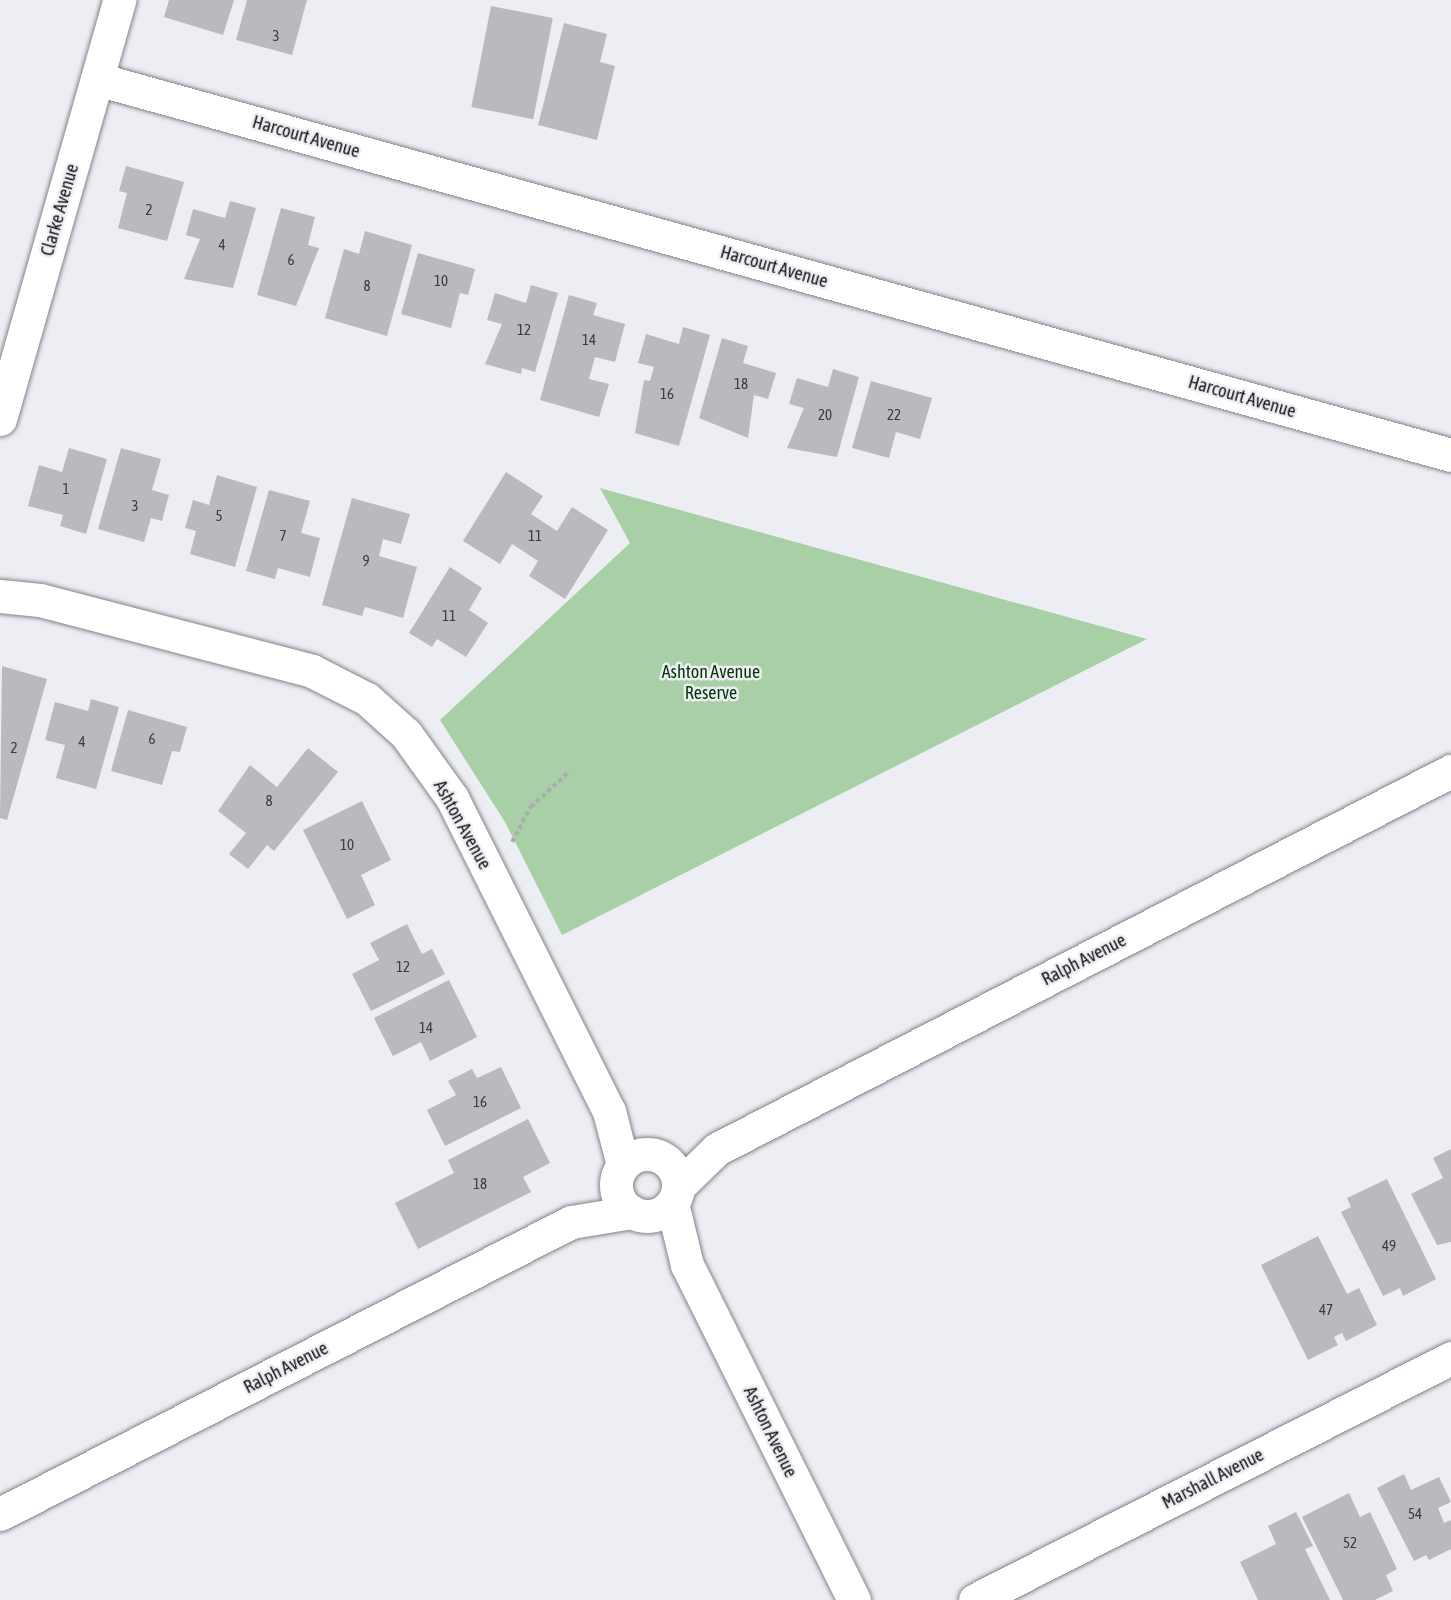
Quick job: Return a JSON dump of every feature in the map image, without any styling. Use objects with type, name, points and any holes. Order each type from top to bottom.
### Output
[{"type":"street","name":"Clarke Avenue","points":[[0,419],[119,0]]},
{"type":"street","name":"Harcourt Avenue","points":[[97,79],[1451,455]]},
{"type":"street","name":"Ashton Avenue","points":[[0,580],[40,600]]},
{"type":"street","name":"Ashton Avenue","points":[[0,596],[40,600],[312,671],[367,699],[406,734],[452,798],[609,1111],[651,1174],[687,1265],[854,1600]]},
{"type":"street","name":"Ralph Avenue","points":[[0,1514],[571,1222],[651,1174],[717,1149],[1451,771]]},
{"type":"street","name":"Ashton Avenue","points":[[651,1174],[619,1198],[637,1213],[687,1265]]},
{"type":"street","name":"Ralph Avenue","points":[[571,1222],[637,1213],[658,1213],[651,1174]]},
{"type":"street","name":"Marshall Avenue","points":[[975,1600],[1451,1358]]},
{"type":"path","points":[[511,845],[531,807],[570,771]]},
{"type":"green space","name":"Ashton Avenue Reserve","points":[[600,488],[1147,639],[562,935],[505,822],[440,720],[630,543]]},
{"type":"building","points":[[169,0],[234,0],[223,35],[164,17]]},
{"type":"building","points":[[247,0],[307,0],[292,55],[236,40]]},
{"type":"building","points":[[491,6],[553,18],[533,119],[471,107]]},
{"type":"building","points":[[564,23],[607,34],[600,62],[615,66],[597,140],[538,125]]},
{"type":"building","points":[[126,166],[184,182],[167,241],[118,228],[127,193],[119,191]]},
{"type":"building","points":[[230,201],[256,208],[233,288],[184,279],[200,239],[186,235],[193,209],[225,218]]},
{"type":"building","points":[[281,208],[315,217],[308,245],[319,248],[296,306],[257,295]]},
{"type":"building","points":[[365,231],[412,245],[387,336],[325,318],[344,249],[359,254]]},
{"type":"building","points":[[418,253],[475,269],[468,295],[460,293],[451,328],[401,314]]},
{"type":"building","points":[[531,285],[558,293],[535,372],[522,368],[521,374],[485,364],[502,324],[487,320],[495,293],[526,303]]},
{"type":"building","points":[[569,295],[597,303],[593,315],[625,324],[615,362],[595,357],[589,379],[609,384],[599,417],[540,400]]},
{"type":"building","points":[[683,327],[710,335],[679,446],[635,433],[644,380],[650,381],[654,367],[638,363],[646,334],[679,344]]},
{"type":"building","points":[[722,338],[748,346],[743,363],[776,373],[768,399],[754,395],[748,438],[699,418]]},
{"type":"building","points":[[833,369],[859,377],[837,457],[787,448],[804,408],[789,404],[797,378],[828,387]]},
{"type":"building","points":[[871,381],[932,398],[920,439],[896,432],[889,458],[852,448]]},
{"type":"building","points":[[69,448],[107,459],[86,534],[60,526],[63,515],[28,506],[39,465],[62,472]]},
{"type":"building","points":[[121,448],[161,459],[152,490],[169,495],[162,521],[151,518],[144,542],[98,529]]},
{"type":"building","points":[[506,472],[543,496],[531,514],[557,531],[572,507],[608,530],[565,599],[529,576],[538,561],[512,544],[500,564],[463,541]]},
{"type":"building","points":[[217,475],[257,487],[235,567],[190,554],[196,531],[185,528],[193,500],[209,505]]},
{"type":"building","points":[[269,490],[310,501],[301,533],[320,538],[310,577],[278,568],[275,579],[246,571]]},
{"type":"building","points":[[352,498],[410,514],[401,544],[383,539],[379,556],[417,567],[403,618],[365,607],[362,616],[322,605]]},
{"type":"building","points":[[450,567],[482,588],[469,610],[488,623],[466,657],[437,639],[432,647],[409,633]]},
{"type":"building","points":[[2,666],[47,679],[7,820],[0,818]]},
{"type":"building","points":[[91,699],[119,707],[96,789],[56,778],[65,745],[45,740],[55,702],[88,711]]},
{"type":"building","points":[[128,710],[187,727],[180,752],[172,751],[162,785],[111,771]]},
{"type":"building","points":[[308,748],[338,772],[274,851],[267,845],[248,869],[229,854],[246,833],[218,811],[250,765],[277,787]]},
{"type":"building","points":[[362,801],[391,860],[361,875],[375,905],[347,919],[303,830]]},
{"type":"building","points":[[407,924],[422,954],[432,949],[445,974],[371,1011],[352,974],[379,960],[370,943]]},
{"type":"building","points":[[449,980],[477,1037],[430,1061],[421,1042],[393,1056],[374,1018]]},
{"type":"building","points":[[501,1067],[521,1108],[445,1146],[427,1110],[456,1095],[448,1081],[472,1069],[477,1078]]},
{"type":"building","points":[[528,1119],[550,1163],[523,1177],[531,1192],[418,1249],[395,1203],[454,1173],[448,1160]]},
{"type":"building","points":[[1451,1149],[1451,1242],[1437,1245],[1411,1194],[1443,1178],[1433,1158]]},
{"type":"building","points":[[1387,1179],[1436,1279],[1403,1296],[1400,1288],[1383,1296],[1341,1212],[1351,1207],[1347,1198]]},
{"type":"building","points":[[1318,1236],[1347,1294],[1359,1288],[1377,1325],[1346,1341],[1342,1333],[1334,1337],[1338,1345],[1308,1360],[1261,1265]]},
{"type":"building","points":[[1404,1474],[1411,1490],[1439,1477],[1451,1502],[1438,1508],[1444,1523],[1451,1520],[1451,1549],[1429,1560],[1426,1555],[1414,1561],[1377,1488]]},
{"type":"building","points":[[1349,1493],[1360,1517],[1370,1512],[1397,1569],[1386,1575],[1393,1591],[1375,1600],[1343,1600],[1302,1517]]},
{"type":"building","points":[[1296,1512],[1313,1546],[1305,1549],[1330,1600],[1258,1600],[1240,1562],[1276,1544],[1268,1526]]}]
